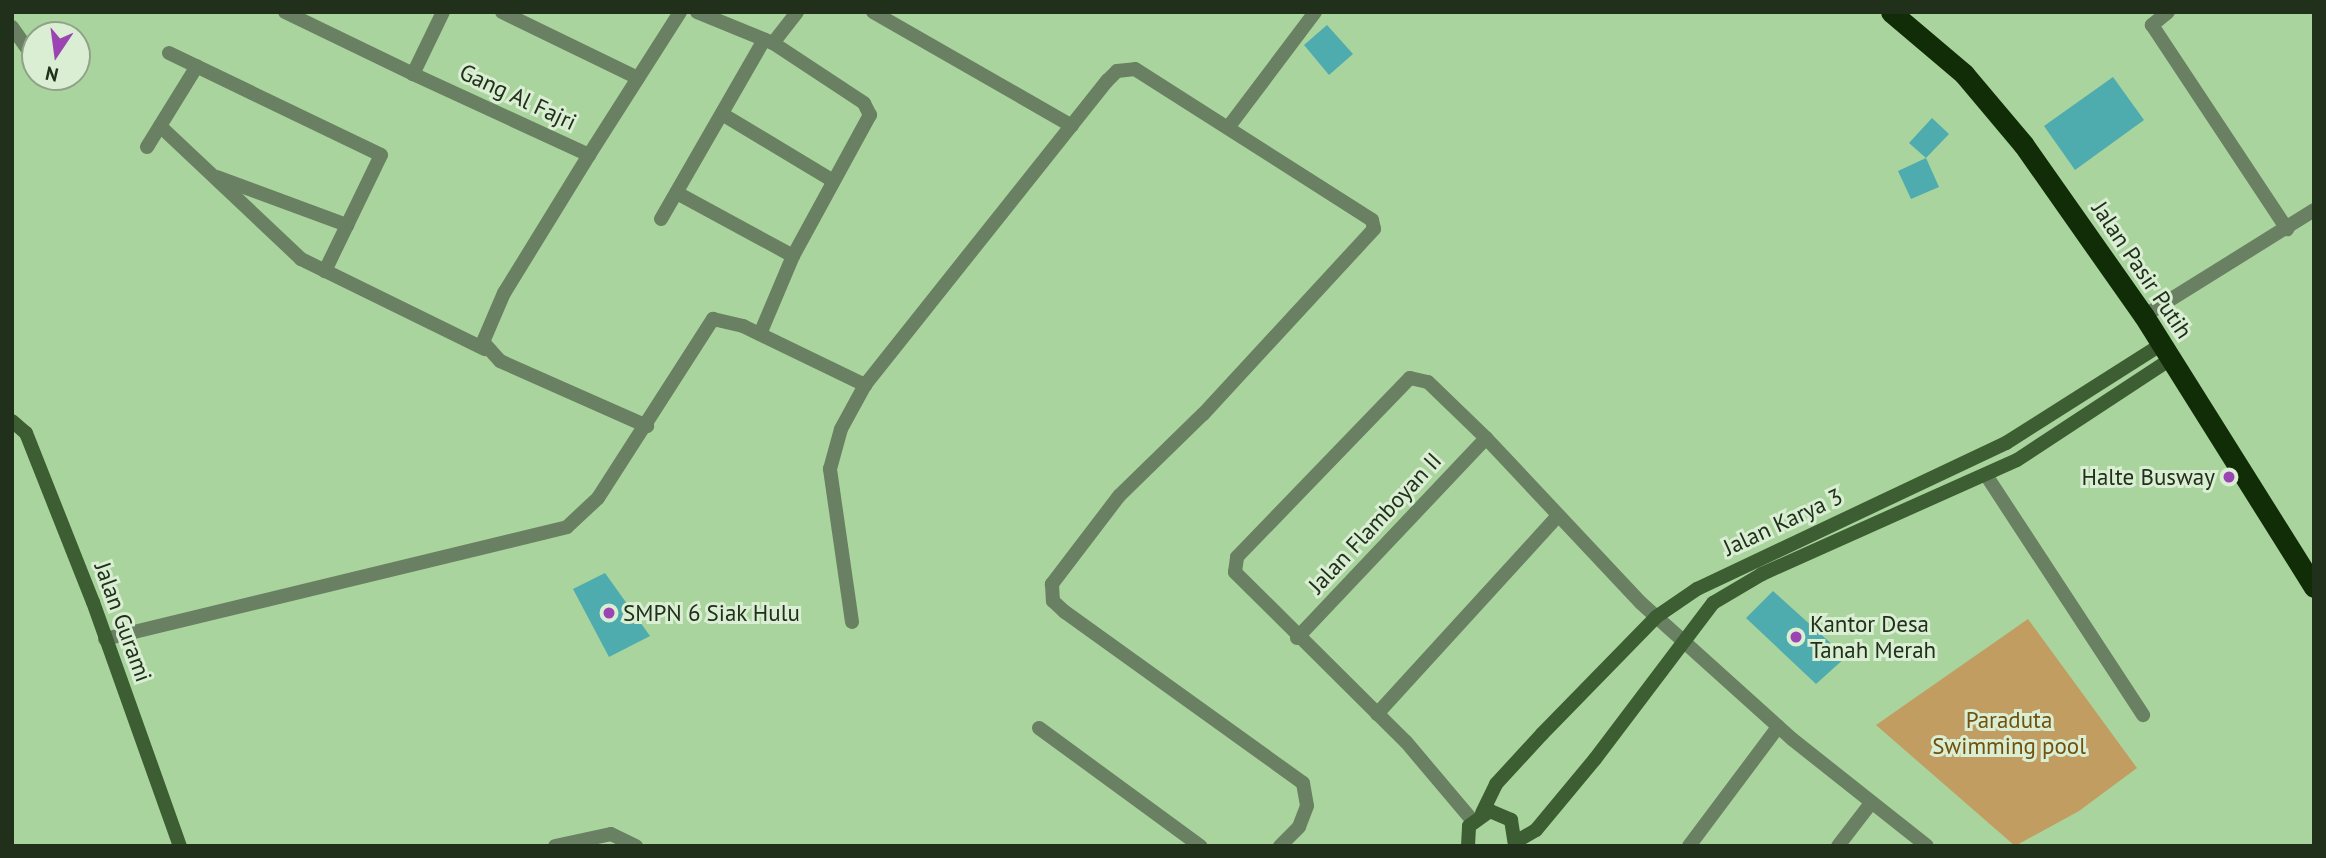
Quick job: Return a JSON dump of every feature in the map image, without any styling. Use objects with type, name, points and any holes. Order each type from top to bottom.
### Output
[{"type":"highway","name":"Jalan Pasir Putih","points":[[1891,12],[1964,74],[2023,144],[2144,316],[2314,587]]},
{"type":"street","name":"Gang Al Fajri","points":[[285,12],[589,155],[680,12]]},
{"type":"street","points":[[413,74],[443,12]]},
{"type":"street","points":[[502,12],[638,78]]},
{"type":"street","points":[[697,12],[769,41],[870,108],[866,129],[832,180],[793,256],[760,334]]},
{"type":"street","points":[[661,219],[722,114],[769,41],[797,12]]},
{"type":"street","points":[[873,12],[1072,126]]},
{"type":"street","points":[[1230,125],[1315,12]]},
{"type":"street","points":[[2168,12],[2152,25],[2287,229]]},
{"type":"street","points":[[169,53],[381,155],[325,271]]},
{"type":"street","points":[[147,147],[197,66]]},
{"type":"street","points":[[852,622],[830,469],[841,429],[865,385],[1107,81],[1125,69],[1135,69],[1230,125],[1372,220],[1373,234],[1119,496],[1052,584],[1053,601],[1065,612],[1303,783],[1307,806],[1299,827],[1280,846]]},
{"type":"street","points":[[722,114],[832,180]]},
{"type":"street","points":[[160,126],[301,259],[485,349],[500,361],[647,426]]},
{"type":"street","points":[[485,349],[485,333],[503,293],[589,155]]},
{"type":"street","points":[[210,174],[347,225]]},
{"type":"street","points":[[677,192],[793,256]]},
{"type":"street","points":[[2144,316],[2314,210]]},
{"type":"street","points":[[106,639],[567,527],[598,498],[647,426],[706,323],[726,319],[865,385]]},
{"type":"street","name":"Jalan Karya 3","points":[[1468,845],[1477,817],[1496,784],[1656,617],[1697,589],[1755,559],[2006,443],[2166,351]]},
{"type":"street","name":"Jalan Karya 3","points":[[1516,844],[1547,818],[1685,640],[1700,613],[1762,574],[2017,460],[2060,435],[2166,351]]},
{"type":"street","points":[[1477,817],[1377,714],[1297,638],[1235,572],[1237,558],[1396,386],[1410,378],[1428,382],[1486,438],[1557,517],[1656,617],[1685,640],[1778,727],[1927,846]]},
{"type":"street","points":[[2050,417],[2060,435]]},
{"type":"street","name":"Jalan Gurami","points":[[12,421],[26,433],[106,639],[180,846]]},
{"type":"street","name":"Jalan Flamboyan II","points":[[1297,638],[1486,438]]},
{"type":"street","points":[[2006,443],[2017,460]]},
{"type":"street","points":[[1986,475],[2143,715]]},
{"type":"street","points":[[1377,714],[1557,517]]},
{"type":"street","points":[[1755,559],[1762,574]]},
{"type":"street","points":[[1689,846],[1778,727]]},
{"type":"street","points":[[1039,728],[1200,846]]},
{"type":"street","points":[[1838,846],[1871,803]]},
{"type":"street","name":"Jalan Karya 3","points":[[1477,817],[1505,815],[1515,826],[1516,844]]},
{"type":"street","points":[[555,846],[611,834],[636,846]]},
{"type":"green space","name":"Paraduta Swimming pool","points":[[2028,619],[2137,768],[2079,811],[2015,846],[1876,725]]},
{"type":"building","points":[[1327,25],[1353,54],[1329,75],[1304,45]]},
{"type":"building","points":[[2113,77],[2144,120],[2075,170],[2044,126]]},
{"type":"building","points":[[1932,118],[1949,134],[1926,158],[1909,143]]},
{"type":"building","points":[[1926,158],[1939,187],[1911,199],[1898,171]]},
{"type":"building","name":"SMPN 6 Siak Hulu","points":[[605,573],[650,636],[609,657],[573,589]]},
{"type":"building","name":"Kantor Desa Tanah Merah","points":[[1773,591],[1846,657],[1816,684],[1746,618]]},
{"type":"place","name":"Halte Busway","points":[[2229,477]]},
{"type":"place","name":"SMPN 6 Siak Hulu","points":[[609,613]]},
{"type":"place","name":"Kantor Desa Tanah Merah","points":[[1796,637]]}]
